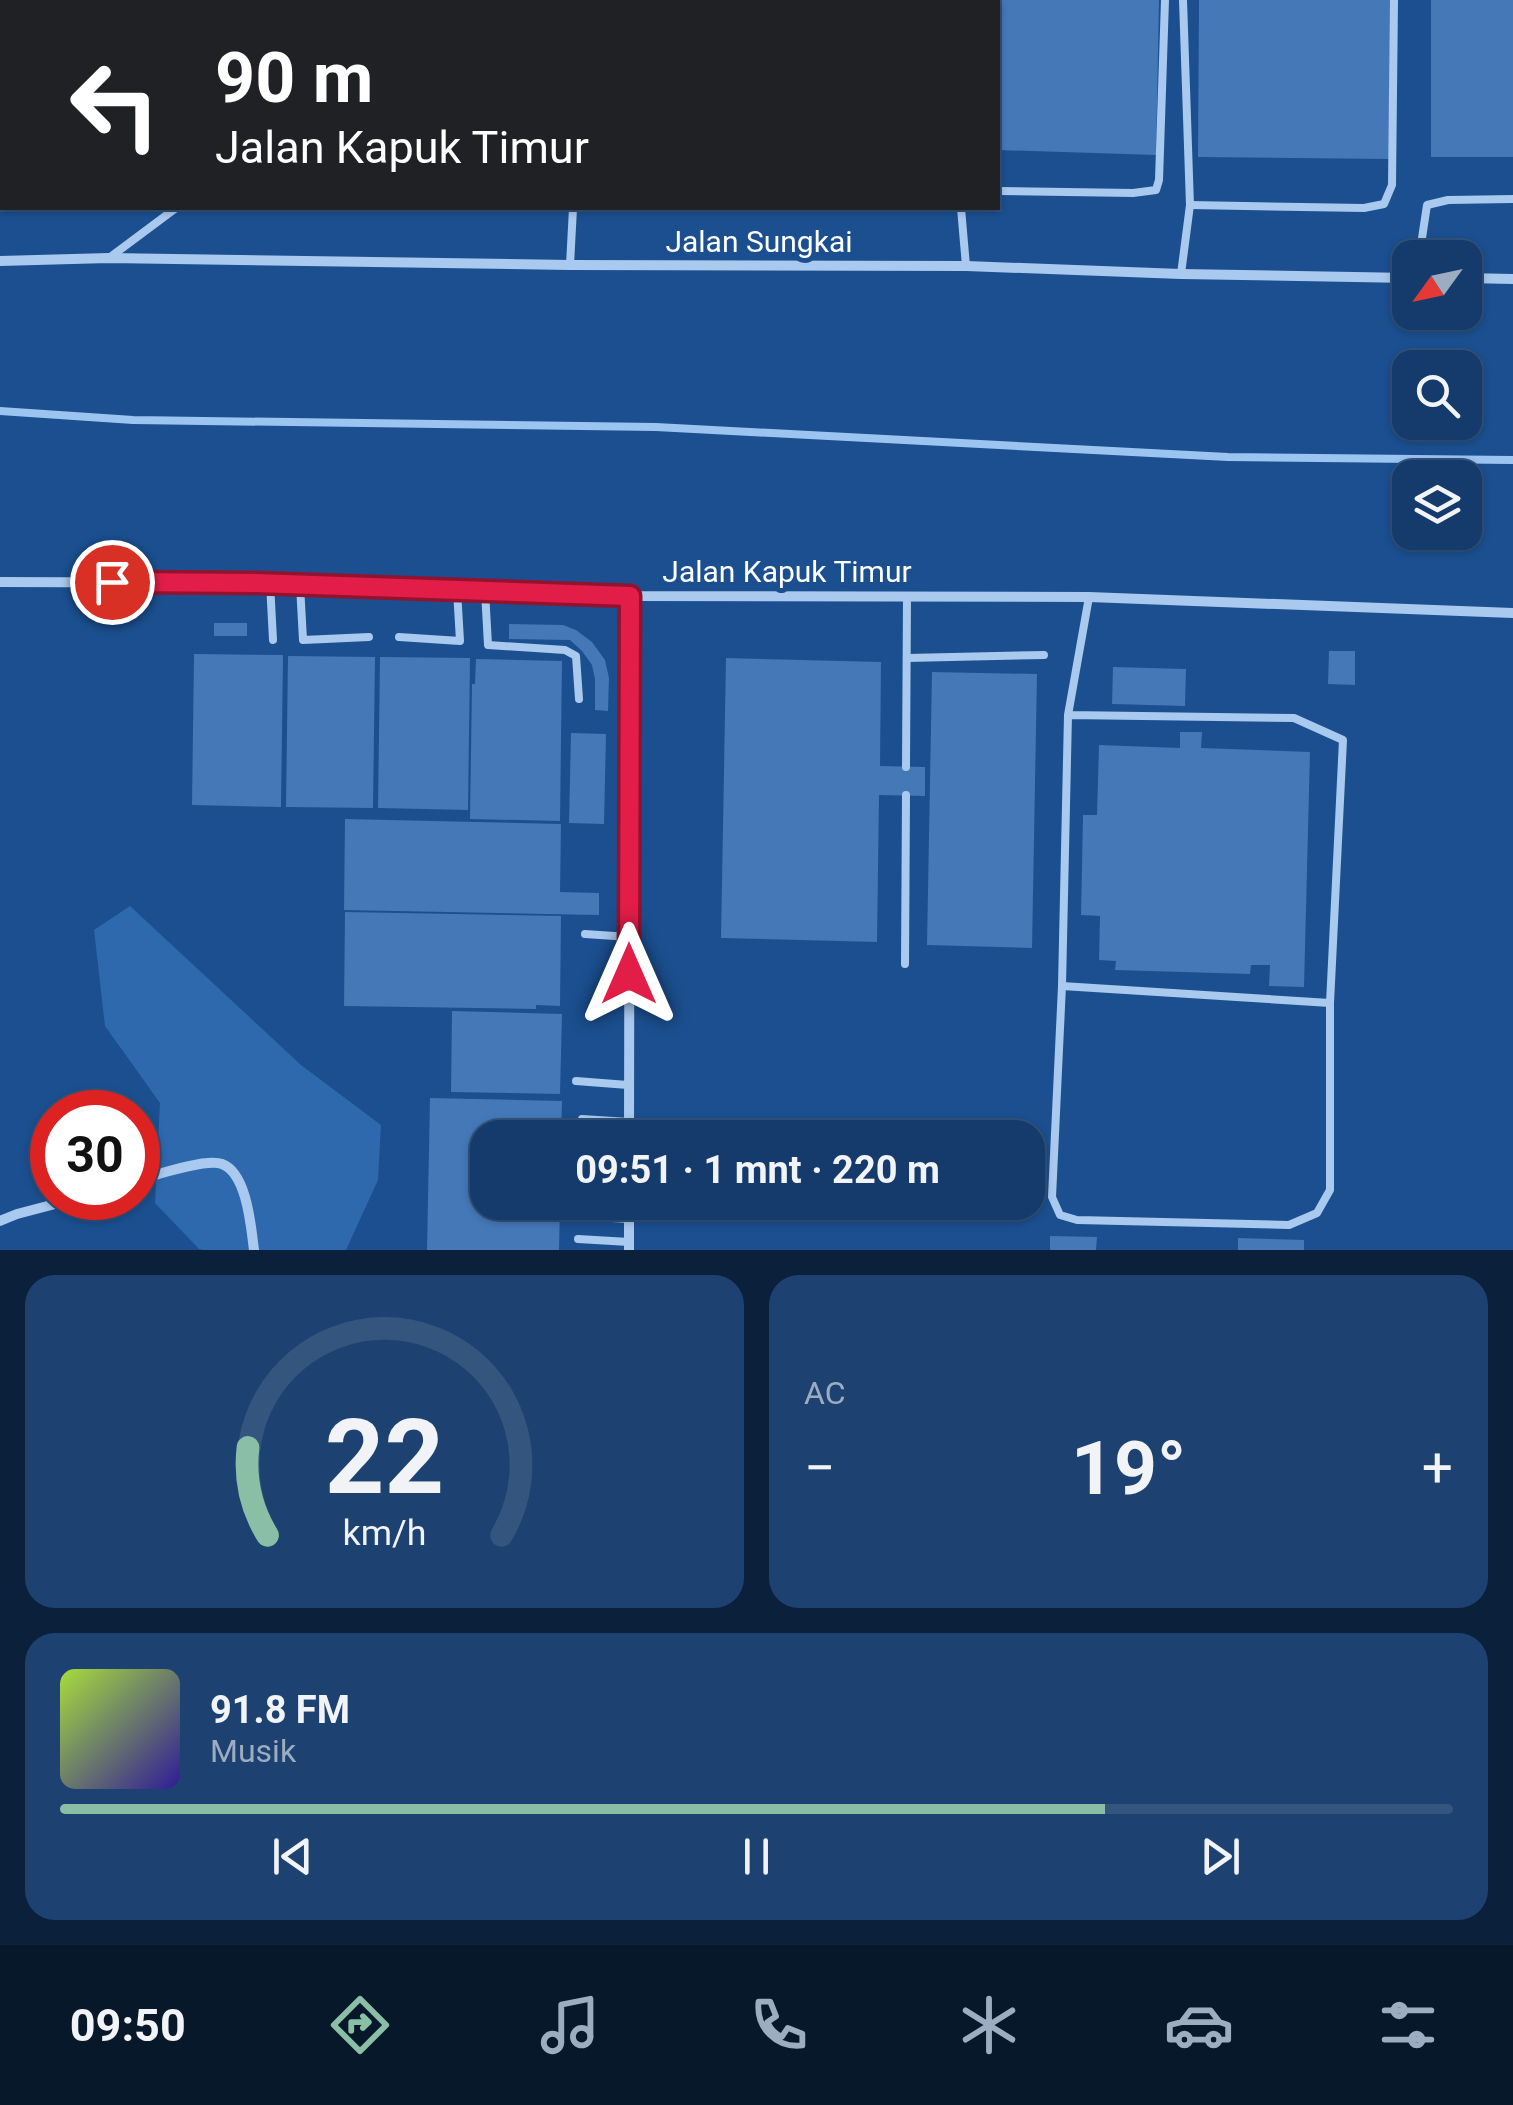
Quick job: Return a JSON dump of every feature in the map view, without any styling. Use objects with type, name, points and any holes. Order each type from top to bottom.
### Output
[{"type":"street","name":"Jalan Sungkai","points":[[0,260],[966,266],[1392,278]]},
{"type":"street","points":[[1482,278],[1513,279]]},
{"type":"street","name":"Jalan Kapuk Timur","points":[[0,582],[270,584],[630,596],[1089,597],[1513,612]]},
{"type":"street","points":[[628,1120],[630,596]]},
{"type":"street","points":[[160,1174],[218,1162],[230,1168],[241,1184],[254,1250]]},
{"type":"street","points":[[0,1221],[30,1211]]},
{"type":"street","points":[[629,1220],[630,1246]]},
{"type":"lane","points":[[1000,191],[1156,190],[1165,0]]},
{"type":"lane","points":[[1180,274],[1190,205],[1183,0]]},
{"type":"lane","points":[[1190,205],[1364,208],[1384,204],[1392,184],[1394,0]]},
{"type":"lane","points":[[1421,240],[1427,205],[1448,200],[1513,199]]},
{"type":"lane","points":[[108,258],[173,210]]},
{"type":"lane","points":[[570,265],[573,210]]},
{"type":"lane","points":[[961,210],[966,266]]},
{"type":"lane","points":[[270,584],[272,640]]},
{"type":"lane","points":[[300,585],[303,640],[368,638]]},
{"type":"lane","points":[[399,638],[460,641],[458,590]]},
{"type":"lane","points":[[485,591],[488,645],[565,650],[576,656],[579,699]]},
{"type":"lane","points":[[906,766],[907,597]]},
{"type":"lane","points":[[1068,714],[1294,718],[1343,740],[1330,1003],[1330,1190],[1316,1213],[1289,1225],[1077,1220],[1060,1216],[1052,1197],[1062,986],[1068,714],[1089,597]]},
{"type":"lane","points":[[907,658],[1044,655]]},
{"type":"lane","points":[[905,964],[906,795]]},
{"type":"lane","points":[[585,934],[629,936]]},
{"type":"lane","points":[[1062,986],[1330,1003]]},
{"type":"lane","points":[[576,1081],[628,1086]]},
{"type":"lane","points":[[582,1119],[597,1120]]},
{"type":"lane","points":[[578,1239],[630,1246]]},
{"type":"shaded area","points":[[130,906],[301,1065],[381,1125],[378,1180],[346,1250],[203,1250],[160,1208],[160,1090],[151,1090],[105,1026],[94,930]]},
{"type":"building","points":[[1000,0],[1159,0],[1156,155],[1000,150]]},
{"type":"building","points":[[1199,0],[1391,0],[1390,159],[1198,157]]},
{"type":"building","points":[[1431,0],[1513,0],[1513,157],[1431,157]]},
{"type":"building","points":[[214,623],[247,623],[247,636],[214,636]]},
{"type":"building","points":[[509,624],[563,625],[592,642],[605,660],[608,711],[595,710],[592,665],[570,640],[509,639]]},
{"type":"building","points":[[1329,651],[1355,651],[1355,685],[1328,684]]},
{"type":"building","points":[[194,654],[283,655],[281,807],[192,805]]},
{"type":"building","points":[[288,656],[375,657],[373,808],[286,807]]},
{"type":"building","points":[[380,657],[470,658],[468,810],[378,808]]},
{"type":"building","points":[[726,658],[881,662],[880,766],[925,767],[925,796],[879,795],[877,942],[721,938]]},
{"type":"building","points":[[476,659],[562,661],[560,821],[470,819],[472,684]]},
{"type":"building","points":[[1113,667],[1186,669],[1185,706],[1112,704]]},
{"type":"building","points":[[932,672],[1037,674],[1032,948],[927,945]]},
{"type":"building","points":[[1180,732],[1202,732],[1201,748],[1310,752],[1304,987],[1269,986],[1270,965],[1251,965],[1250,974],[1115,970],[1116,961],[1099,960],[1100,916],[1081,915],[1083,815],[1097,815],[1099,745],[1180,748]]},
{"type":"building","points":[[571,733],[606,734],[604,824],[569,823]]},
{"type":"building","points":[[345,819],[561,824],[560,892],[599,893],[599,915],[344,910]]},
{"type":"building","points":[[345,912],[561,916],[560,1006],[344,1006]]},
{"type":"building","points":[[452,1011],[562,1014],[560,1094],[451,1092]]},
{"type":"building","points":[[430,1098],[562,1101],[561,1120],[470,1120],[470,1220],[560,1220],[559,1250],[427,1250]]},
{"type":"building","points":[[1050,1236],[1097,1237],[1096,1250],[1050,1250]]},
{"type":"building","points":[[1238,1238],[1304,1240],[1304,1250],[1238,1250]]},
{"type":"waterway","points":[[0,411],[133,420],[656,427],[1228,457],[1513,460]]},
{"type":"route","points":[[112,582],[630,596],[629,974]]}]
